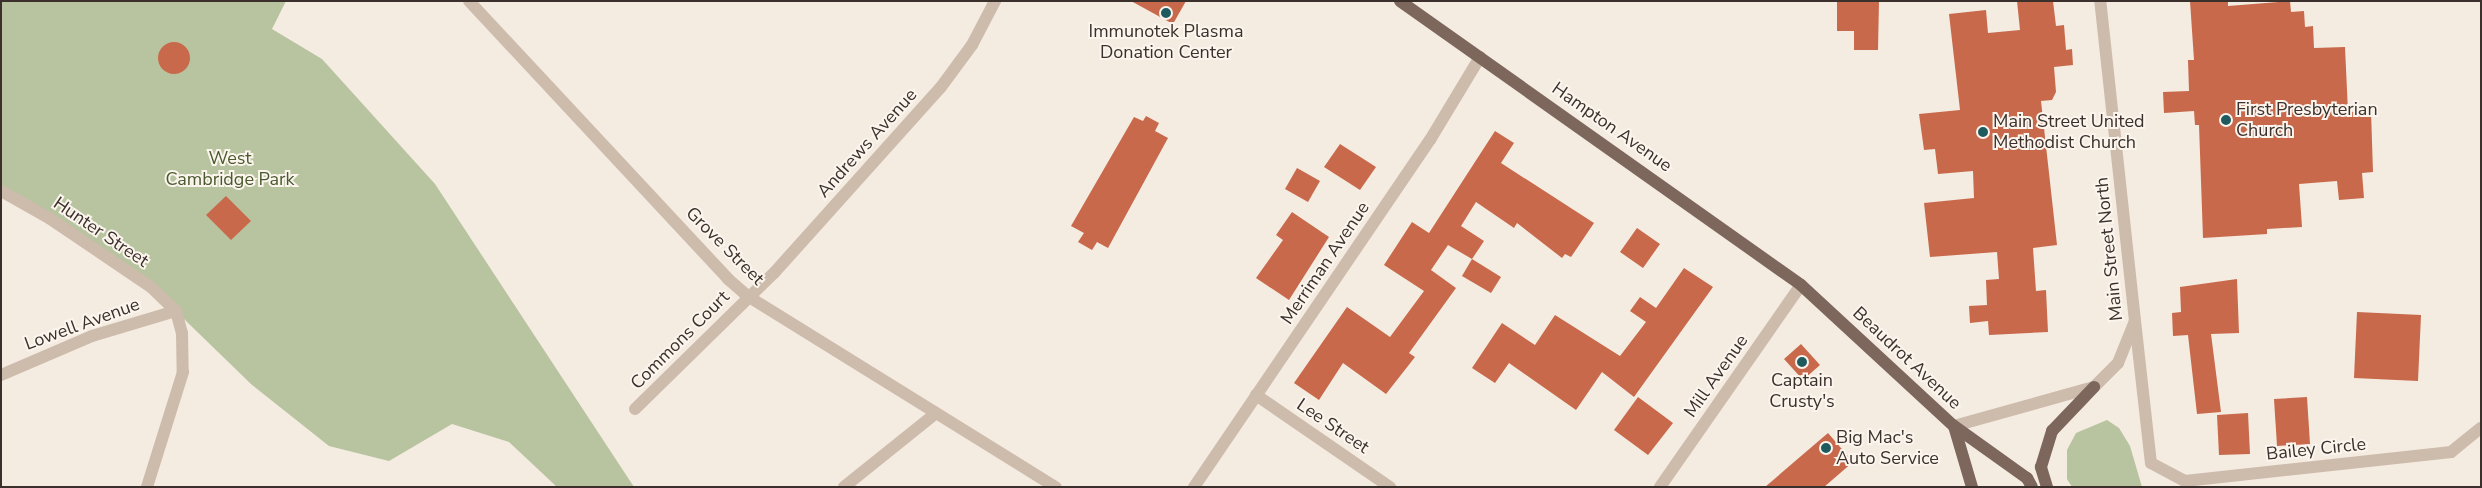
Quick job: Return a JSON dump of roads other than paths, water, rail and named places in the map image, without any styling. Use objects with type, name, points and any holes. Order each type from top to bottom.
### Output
[{"type":"main road","name":"Hampton Avenue","points":[[1400,1],[1801,285]]},
{"type":"main road","name":"Beaudrot Avenue","points":[[1801,285],[1954,426]]},
{"type":"main road","points":[[2047,487],[2041,467],[2052,431],[2094,387]]},
{"type":"main road","points":[[1954,426],[1972,487]]},
{"type":"main road","points":[[1954,426],[2028,478],[2032,487]]},
{"type":"street","name":"Grove Street","points":[[469,1],[728,279],[749,297],[1056,487]]},
{"type":"street","name":"Andrews Avenue","points":[[749,297],[942,87],[972,45],[995,1]]},
{"type":"street","name":"Main Street North","points":[[2100,1],[2151,463]]},
{"type":"street","name":"Merriman Avenue","points":[[1194,487],[1430,140],[1480,57]]},
{"type":"street","name":"Hunter Street","points":[[1,191],[49,218],[151,287],[176,311]]},
{"type":"street","name":"Mill Avenue","points":[[1660,487],[1801,285]]},
{"type":"street","name":"Commons Court","points":[[636,409],[749,297]]},
{"type":"street","name":"Lowell Avenue","points":[[1,375],[92,336],[176,311]]},
{"type":"street","points":[[147,487],[177,401],[183,372],[182,333],[176,311]]},
{"type":"street","name":"Beaudrot Avenue","points":[[1954,426],[2094,387],[2118,363],[2135,321]]},
{"type":"street","name":"Lee Street","points":[[1256,395],[1390,487]]},
{"type":"street","points":[[844,487],[936,413]]},
{"type":"street","name":"Bailey Circle","points":[[2151,463],[2185,481],[2365,462],[2451,452],[2481,428]]},
{"type":"place","name":"Immunotek Plasma Donation Center","points":[[1166,13]]},
{"type":"place","name":"First Presbyterian Church","points":[[2226,120]]},
{"type":"place","name":"Main Street United Methodist Church","points":[[1983,132]]},
{"type":"place","name":"Captain Crusty's","points":[[1802,362]]},
{"type":"place","name":"Big Mac's Auto Service","points":[[1826,448]]},
{"type":"park label","name":"West Cambridge Park","points":[[230,169]]}]
